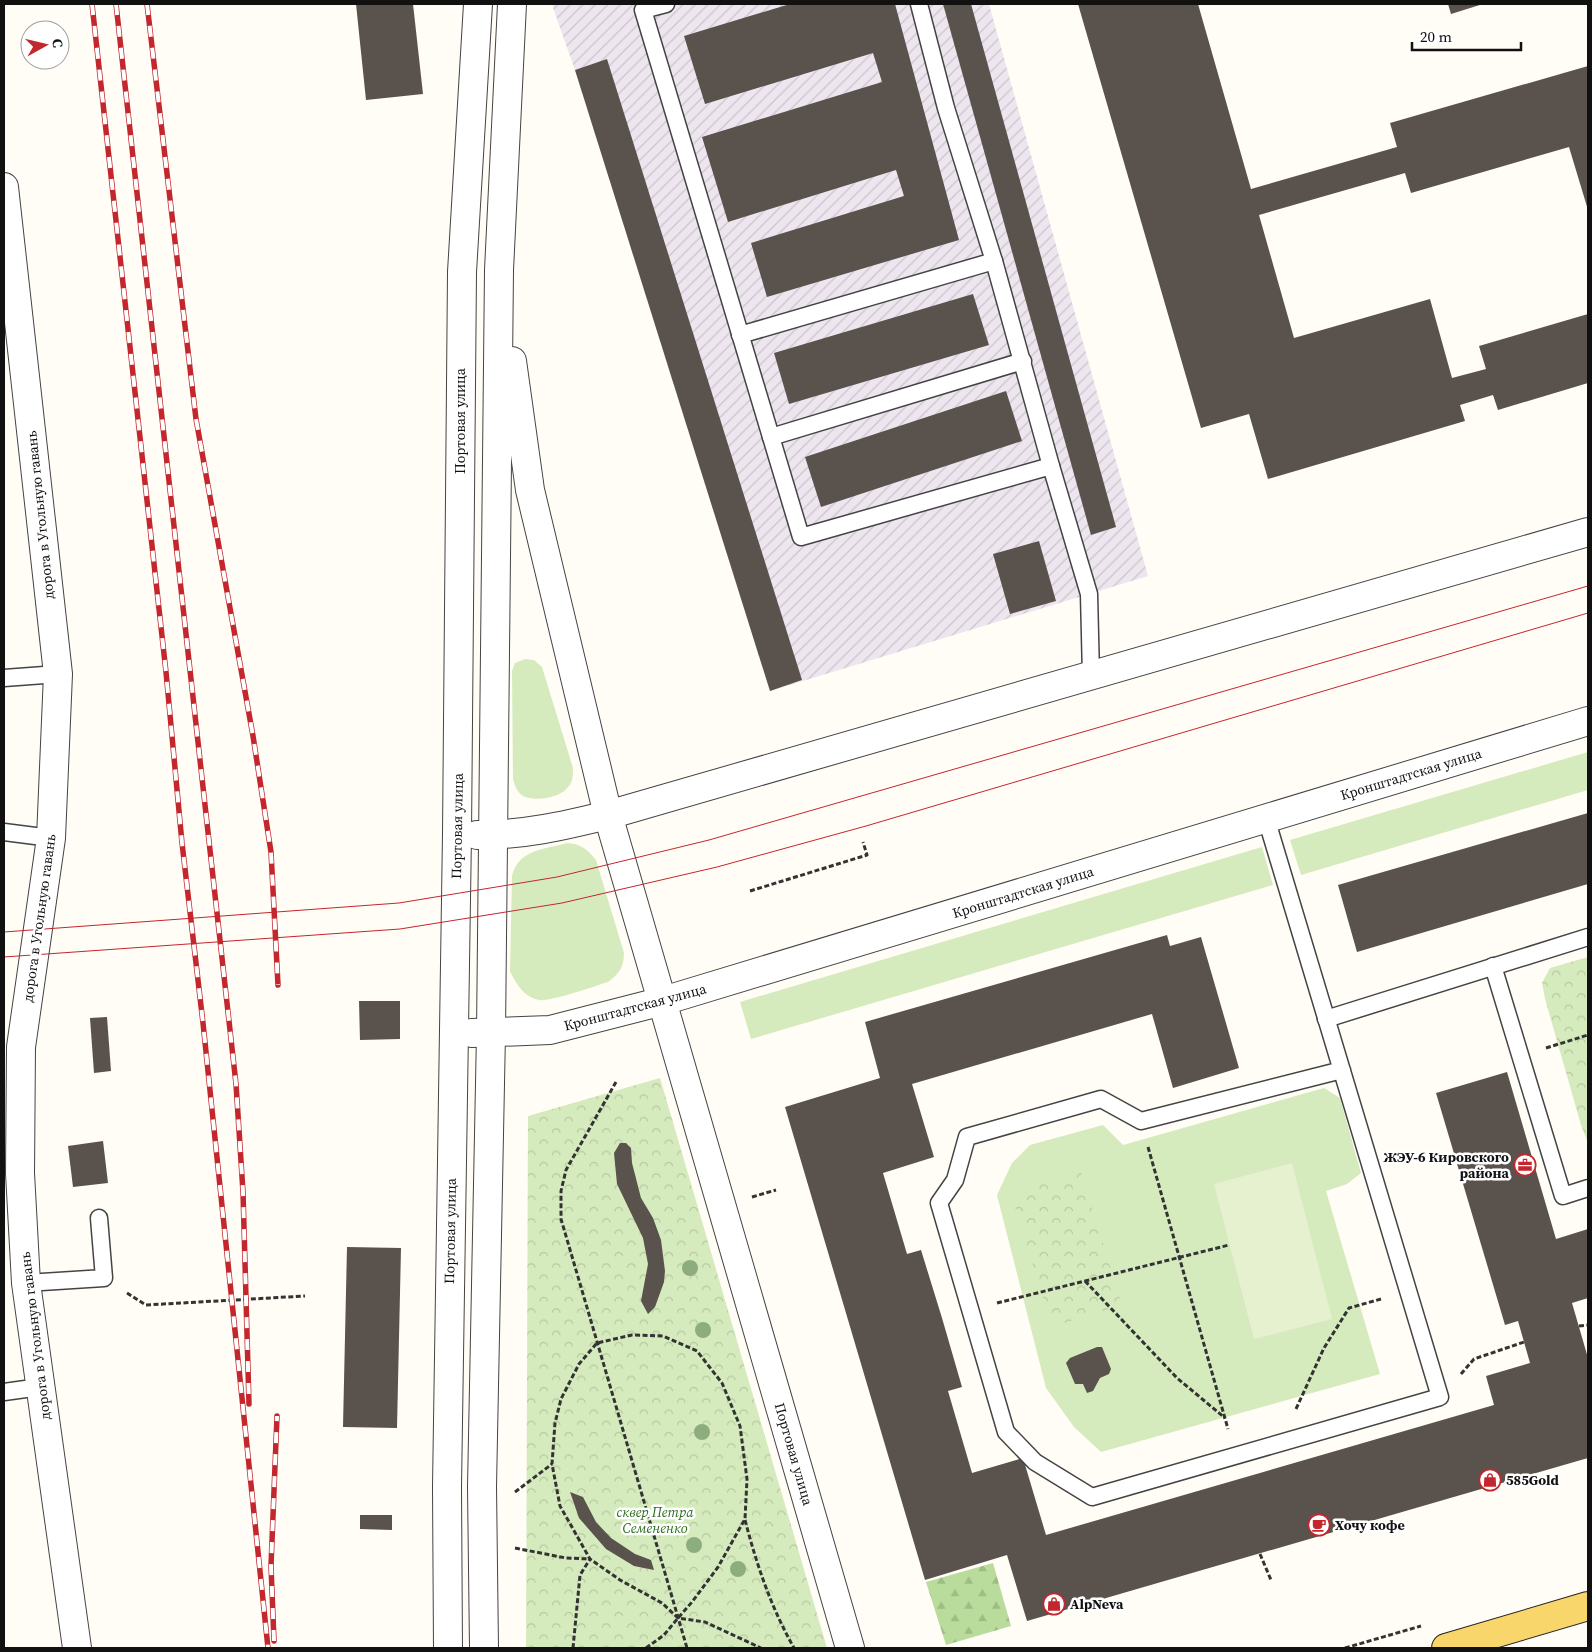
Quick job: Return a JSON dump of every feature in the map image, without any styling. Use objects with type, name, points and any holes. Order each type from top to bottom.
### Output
[{"type":"main road","points":[[1446,1648],[1588,1606]]},
{"type":"street","name":"Портовая улица","points":[[448,1648],[447,1487],[457,834],[462,272],[478,4]]},
{"type":"street","name":"Портовая улица","points":[[484,1648],[482,1487],[494,835],[499,270],[512,4]]},
{"type":"street","name":"дорога в Угольную гавань","points":[[4,187],[8,260],[58,674],[51,838],[21,1047],[20,1173],[26,1283],[78,1648]]},
{"type":"street","name":"Портовая улица","points":[[499,270],[530,490],[608,814],[850,1648]]},
{"type":"street","points":[[457,834],[518,834],[551,829],[608,814],[1588,532]]},
{"type":"street","name":"Кронштадтская улица","points":[[453,1032],[491,1033],[550,1030],[663,1002],[1588,721]]},
{"type":"lane","points":[[666,4],[643,10],[801,537],[1052,466]]},
{"type":"lane","points":[[919,4],[946,108],[994,261],[1088,594],[1091,676]]},
{"type":"lane","points":[[740,335],[994,261]]},
{"type":"lane","points":[[771,437],[1023,361]]},
{"type":"lane","points":[[4,678],[58,674]]},
{"type":"lane","points":[[1266,818],[1409,1291],[1440,1397],[1092,1497],[1035,1462],[1006,1432],[939,1202],[955,1180],[967,1137],[1101,1099],[1141,1121],[1342,1070]]},
{"type":"lane","points":[[4,832],[51,838]]},
{"type":"lane","points":[[1326,1019],[1588,937]]},
{"type":"lane","points":[[1493,966],[1563,1196],[1588,1188]]},
{"type":"lane","points":[[26,1283],[104,1278],[99,1218]]},
{"type":"lane","points":[[4,1392],[40,1387]]},
{"type":"path","points":[[750,891],[868,855],[863,842]]},
{"type":"path","points":[[1521,1054],[1588,1036]]},
{"type":"path","points":[[616,1082],[566,1170],[561,1191],[561,1219],[686,1648]]},
{"type":"path","points":[[1085,1281],[1177,1378],[1225,1418],[1146,1138]]},
{"type":"path","points":[[971,1310],[1229,1245]]},
{"type":"path","points":[[104,1278],[146,1305],[305,1296]]},
{"type":"path","points":[[1304,1436],[1296,1410],[1324,1348],[1349,1308],[1409,1291]]},
{"type":"path","points":[[1579,1326],[1588,1324]]},
{"type":"path","points":[[761,1648],[705,1622],[678,1618],[662,1604],[620,1580],[590,1559],[560,1506],[552,1464],[555,1423],[561,1399],[579,1364],[597,1343],[632,1335],[663,1336],[697,1351],[722,1383],[740,1426],[747,1479],[745,1519],[757,1566],[775,1613],[794,1648]]},
{"type":"path","points":[[1440,1397],[1474,1359],[1524,1342]]},
{"type":"path","points":[[513,1493],[552,1464]]},
{"type":"path","points":[[646,1648],[664,1635],[718,1567],[745,1519]]},
{"type":"path","points":[[514,1548],[566,1558],[590,1559]]},
{"type":"path","points":[[1260,1554],[1270,1580]]},
{"type":"path","points":[[573,1648],[580,1575],[590,1559]]},
{"type":"shaded area","points":[[553,4],[989,4],[1148,576],[770,691]]},
{"type":"green space","points":[[525,659],[534,660],[542,667],[573,768],[572,781],[565,791],[540,799],[523,796],[516,789],[513,779],[512,671],[515,663]]},
{"type":"green space","points":[[1588,752],[1588,790],[1301,875],[1290,840]]},
{"type":"green space","points":[[567,843],[583,848],[596,860],[624,953],[623,962],[618,973],[608,982],[562,996],[539,1000],[529,996],[521,989],[510,971],[512,876],[515,867],[526,856],[541,849]]},
{"type":"green space","points":[[1262,847],[1273,885],[751,1039],[740,1002]]},
{"type":"green space","points":[[1588,957],[1588,1143],[1581,1125],[1542,983],[1550,968]]},
{"type":"green space","name":"сквер Петра Семененко","points":[[660,1078],[827,1648],[526,1648],[528,1116]]},
{"type":"green space","points":[[1324,1088],[1340,1098],[1361,1173],[1347,1184],[1326,1191],[1380,1374],[1101,1452],[1074,1427],[1046,1388],[997,1195],[1012,1163],[1030,1145],[1103,1125],[1123,1145]],"holes":[[[1081,1172],[1052,1326],[1042,1292]]]},
{"type":"green space","points":[[1292,1163],[1332,1319],[1254,1339],[1214,1184]]},
{"type":"green space","points":[[1081,1172],[1122,1305],[1052,1327],[1011,1194]]},
{"type":"green space","points":[[993,1563],[1011,1626],[946,1645],[926,1582]]},
{"type":"building","points":[[356,4],[413,4],[423,94],[366,100]]},
{"type":"building","points":[[790,4],[895,4],[959,240],[767,297],[751,243],[904,196],[896,170],[728,222],[702,137],[882,82],[873,53],[705,104],[684,36]]},
{"type":"building","points":[[943,4],[971,4],[1116,527],[1091,535]]},
{"type":"building","points":[[1078,4],[1198,4],[1251,189],[1397,147],[1390,123],[1588,66],[1588,210],[1569,147],[1411,193],[1405,173],[1259,215],[1294,338],[1430,299],[1452,378],[1486,369],[1479,346],[1588,314],[1588,383],[1498,410],[1493,395],[1460,405],[1465,421],[1268,479],[1249,414],[1201,428]]},
{"type":"building","points":[[1448,4],[1483,4],[1451,14]]},
{"type":"building","points":[[607,59],[802,680],[770,691],[575,70]]},
{"type":"building","points":[[973,294],[989,345],[789,404],[774,353]]},
{"type":"building","points":[[1006,391],[1022,441],[821,507],[805,457]]},
{"type":"building","points":[[1039,541],[1056,601],[1010,614],[993,554]]},
{"type":"building","points":[[1588,813],[1588,884],[1357,952],[1338,885]]},
{"type":"building","points":[[1167,935],[1170,946],[1201,937],[1239,1068],[1173,1088],[1152,1014],[912,1084],[934,1157],[883,1173],[907,1254],[921,1250],[942,1318],[962,1387],[948,1391],[972,1473],[1023,1458],[1046,1535],[1494,1405],[1486,1376],[1530,1363],[1518,1321],[1505,1325],[1436,1093],[1507,1072],[1556,1239],[1588,1229],[1588,1298],[1572,1303],[1588,1358],[1588,1458],[1027,1621],[1007,1555],[925,1580],[785,1107],[880,1078],[865,1022]]},
{"type":"building","points":[[359,1001],[400,1001],[400,1039],[360,1040]]},
{"type":"building","points":[[107,1017],[111,1071],[94,1073],[90,1018]]},
{"type":"building","points":[[103,1141],[108,1183],[73,1187],[68,1146]]},
{"type":"building","points":[[620,1143],[626,1143],[631,1148],[632,1163],[641,1198],[653,1218],[661,1240],[665,1271],[664,1282],[655,1307],[648,1314],[641,1301],[648,1264],[643,1238],[617,1184],[614,1153]]},
{"type":"building","points":[[347,1247],[401,1248],[397,1428],[343,1427]]},
{"type":"building","points":[[1097,1347],[1102,1347],[1111,1369],[1109,1374],[1100,1378],[1093,1391],[1087,1393],[1083,1384],[1075,1384],[1066,1363],[1070,1358]]},
{"type":"building","points":[[570,1492],[583,1497],[596,1522],[611,1538],[635,1554],[651,1560],[654,1570],[634,1566],[606,1549],[579,1518]]},
{"type":"building","points":[[360,1515],[392,1515],[392,1530],[360,1529]]},
{"type":"tram line","points":[[4,932],[399,903],[557,877],[709,840],[1588,586]]},
{"type":"tram line","points":[[4,957],[400,929],[562,903],[717,867],[866,826],[1588,613]]},
{"type":"railway","points":[[92,4],[166,672],[182,843],[203,1023],[268,1648]]},
{"type":"railway","points":[[116,4],[236,1084],[243,1192],[249,1404]]},
{"type":"railway","points":[[147,4],[196,419],[253,736],[271,852],[278,985]]},
{"type":"railway","points":[[274,1641],[271,1566],[277,1416]]},
{"type":"place","name":"ЖЭУ-6 Кировского района","points":[[1525,1165]]},
{"type":"place","name":"585Gold","points":[[1490,1480]]},
{"type":"place","name":"Хочу кофе","points":[[1319,1525]]},
{"type":"place","name":"AlpNeva","points":[[1054,1604]]}]
